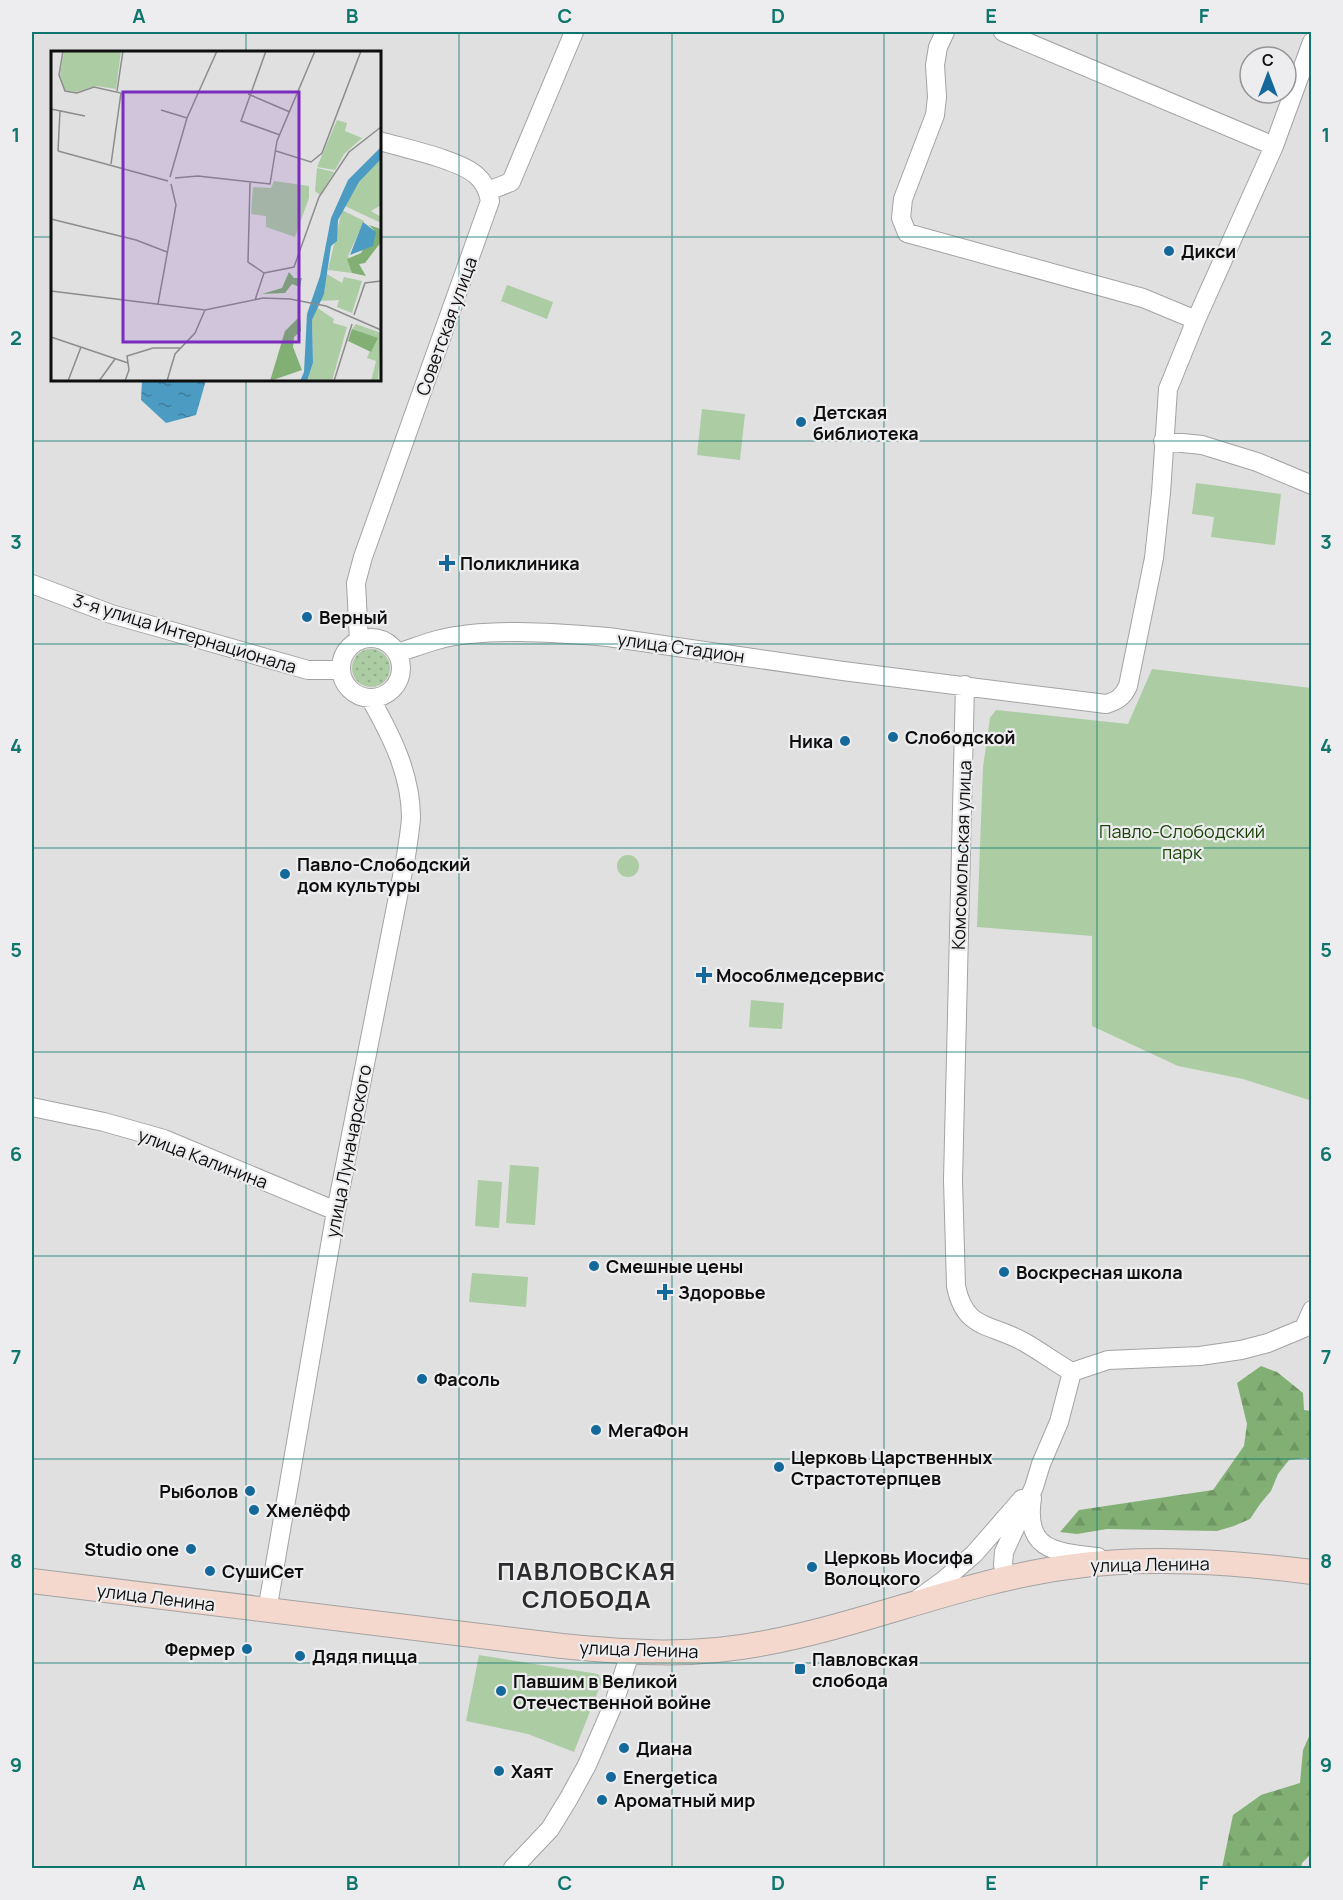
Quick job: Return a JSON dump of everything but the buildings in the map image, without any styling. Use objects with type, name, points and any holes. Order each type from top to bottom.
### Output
[{"type":"main road","name":"улица Ленина","points":[[32,1581],[630,1653],[695,1653],[765,1644],[1007,1578],[1067,1567],[1126,1561],[1224,1564],[1311,1572]]},
{"type":"street","points":[[381,141],[464,166],[477,176],[488,191],[511,182],[574,32]]},
{"type":"street","points":[[1003,32],[1274,146]]},
{"type":"street","points":[[942,40],[935,65],[937,97],[935,115],[903,199],[901,218],[908,233],[1143,298],[1196,320]]},
{"type":"street","points":[[965,685],[1106,704],[1124,695],[1128,687],[1154,558],[1168,390],[1196,320],[1274,146],[1311,42]]},
{"type":"street","name":"Советская улица","points":[[359,641],[356,583],[363,557],[488,209],[488,191]]},
{"type":"street","points":[[1163,441],[1202,445],[1257,462],[1311,485]]},
{"type":"street","name":"3-я улица Интернационала","points":[[32,584],[111,614],[308,670],[341,670]]},
{"type":"street","name":"улица Стадион","points":[[397,653],[438,640],[476,634],[576,634],[843,671],[965,685]]},
{"type":"street","points":[[370,638],[381,640],[397,653],[401,663],[397,683],[381,696],[370,698],[359,695],[350,689],[344,680],[341,670],[345,652],[359,641],[370,638]]},
{"type":"street","name":"Комсомольская улица","points":[[965,685],[953,1180],[958,1300],[964,1312],[974,1320],[1024,1342],[1072,1372]]},
{"type":"street","name":"улица Луначарского","points":[[267,1611],[336,1211],[406,856],[411,817],[406,780],[399,756],[370,698]]},
{"type":"street","name":"улица Калинина","points":[[32,1107],[104,1122],[164,1139],[336,1211]]},
{"type":"street","points":[[1126,1561],[1076,1555],[1053,1549],[1042,1544],[1032,1528],[1030,1512],[1034,1487],[1059,1422],[1072,1372],[1108,1360],[1200,1356],[1241,1350],[1268,1343],[1304,1328],[1311,1310]]},
{"type":"street","points":[[1007,1578],[1003,1565],[1004,1552],[1034,1487]]},
{"type":"street","points":[[912,1603],[974,1554],[1034,1487]]},
{"type":"street","points":[[513,1869],[550,1829],[569,1798],[614,1703],[630,1653]]},
{"type":"green space","points":[[507,285],[553,302],[547,319],[501,301]]},
{"type":"green space","points":[[702,409],[745,414],[740,460],[697,455]]},
{"type":"green space","points":[[1196,483],[1281,494],[1275,545],[1211,537],[1214,517],[1192,514]]},
{"type":"green space","points":[[371,649],[378,650],[384,655],[389,661],[389,675],[384,681],[378,686],[371,687],[364,686],[358,681],[353,675],[352,668],[353,661],[358,655],[364,650]]},
{"type":"green space","name":"Павло-Слободский парк","points":[[1152,669],[1311,688],[1312,1098],[1309,1100],[1243,1079],[1178,1066],[1092,1026],[1092,936],[977,927],[983,767],[990,718],[996,710],[1128,724]]},
{"type":"green space","points":[[628,855],[636,858],[639,866],[636,874],[628,877],[620,874],[617,866],[620,858]]},
{"type":"green space","points":[[751,1000],[784,1003],[782,1029],[749,1027]]},
{"type":"green space","points":[[510,1165],[539,1167],[535,1225],[506,1223]]},
{"type":"green space","points":[[478,1180],[502,1182],[499,1228],[475,1226]]},
{"type":"green space","points":[[472,1273],[528,1277],[526,1307],[469,1302]]},
{"type":"green space","points":[[1261,1366],[1277,1372],[1303,1393],[1304,1410],[1311,1411],[1311,1461],[1306,1458],[1289,1460],[1278,1474],[1271,1491],[1250,1519],[1217,1531],[1107,1529],[1077,1534],[1060,1532],[1079,1510],[1213,1490],[1244,1446],[1247,1424],[1237,1383]]},
{"type":"green space","points":[[479,1655],[598,1674],[602,1681],[574,1752],[528,1734],[466,1721]]},
{"type":"green space","points":[[1311,1732],[1311,1854],[1302,1863],[1301,1868],[1222,1868],[1233,1815],[1261,1795],[1300,1783],[1303,1750]]},
{"type":"water","points":[[142,381],[206,381],[196,415],[166,423],[141,400]]},
{"type":"place","name":"Дикси","points":[[1169,251]]},
{"type":"place","name":"Детская библиотека","points":[[801,422]]},
{"type":"place","name":"Поликлиника","points":[[447,563]]},
{"type":"place","name":"Верный","points":[[307,617]]},
{"type":"place","name":"Слободской","points":[[893,737]]},
{"type":"place","name":"Ника","points":[[845,741]]},
{"type":"place","name":"Павло-Слободский дом культуры","points":[[285,874]]},
{"type":"place","name":"Мособлмедсервис","points":[[704,975]]},
{"type":"place","name":"Смешные цены","points":[[594,1266]]},
{"type":"place","name":"Воскресная школа","points":[[1004,1272]]},
{"type":"place","name":"Здоровье","points":[[665,1292]]},
{"type":"place","name":"Фасоль","points":[[422,1379]]},
{"type":"place","name":"МегаФон","points":[[596,1430]]},
{"type":"place","name":"Церковь Царственных Страстотерпцев","points":[[779,1467]]},
{"type":"place","name":"Рыболов","points":[[250,1491]]},
{"type":"place","name":"Хмелёфф","points":[[254,1510]]},
{"type":"place","name":"Studio one","points":[[191,1549]]},
{"type":"place","name":"Церковь Иосифа Волоцкого","points":[[812,1567]]},
{"type":"place","name":"СушиСет","points":[[210,1571]]},
{"type":"place","name":"Фермер","points":[[247,1649]]},
{"type":"place","name":"Дядя пицца","points":[[300,1656]]},
{"type":"place","name":"Павловская слобода","points":[[800,1669]]},
{"type":"place","name":"Павшим в Великой Отечественной войне","points":[[501,1691]]},
{"type":"place","name":"Диана","points":[[624,1748]]},
{"type":"place","name":"Хаят","points":[[499,1771]]},
{"type":"place","name":"Energetica","points":[[611,1777]]},
{"type":"place","name":"Ароматный мир","points":[[602,1800]]},
{"type":"district","name":"ПАВЛОВСКАЯ СЛОБОДА","points":[[587,1584]]}]
